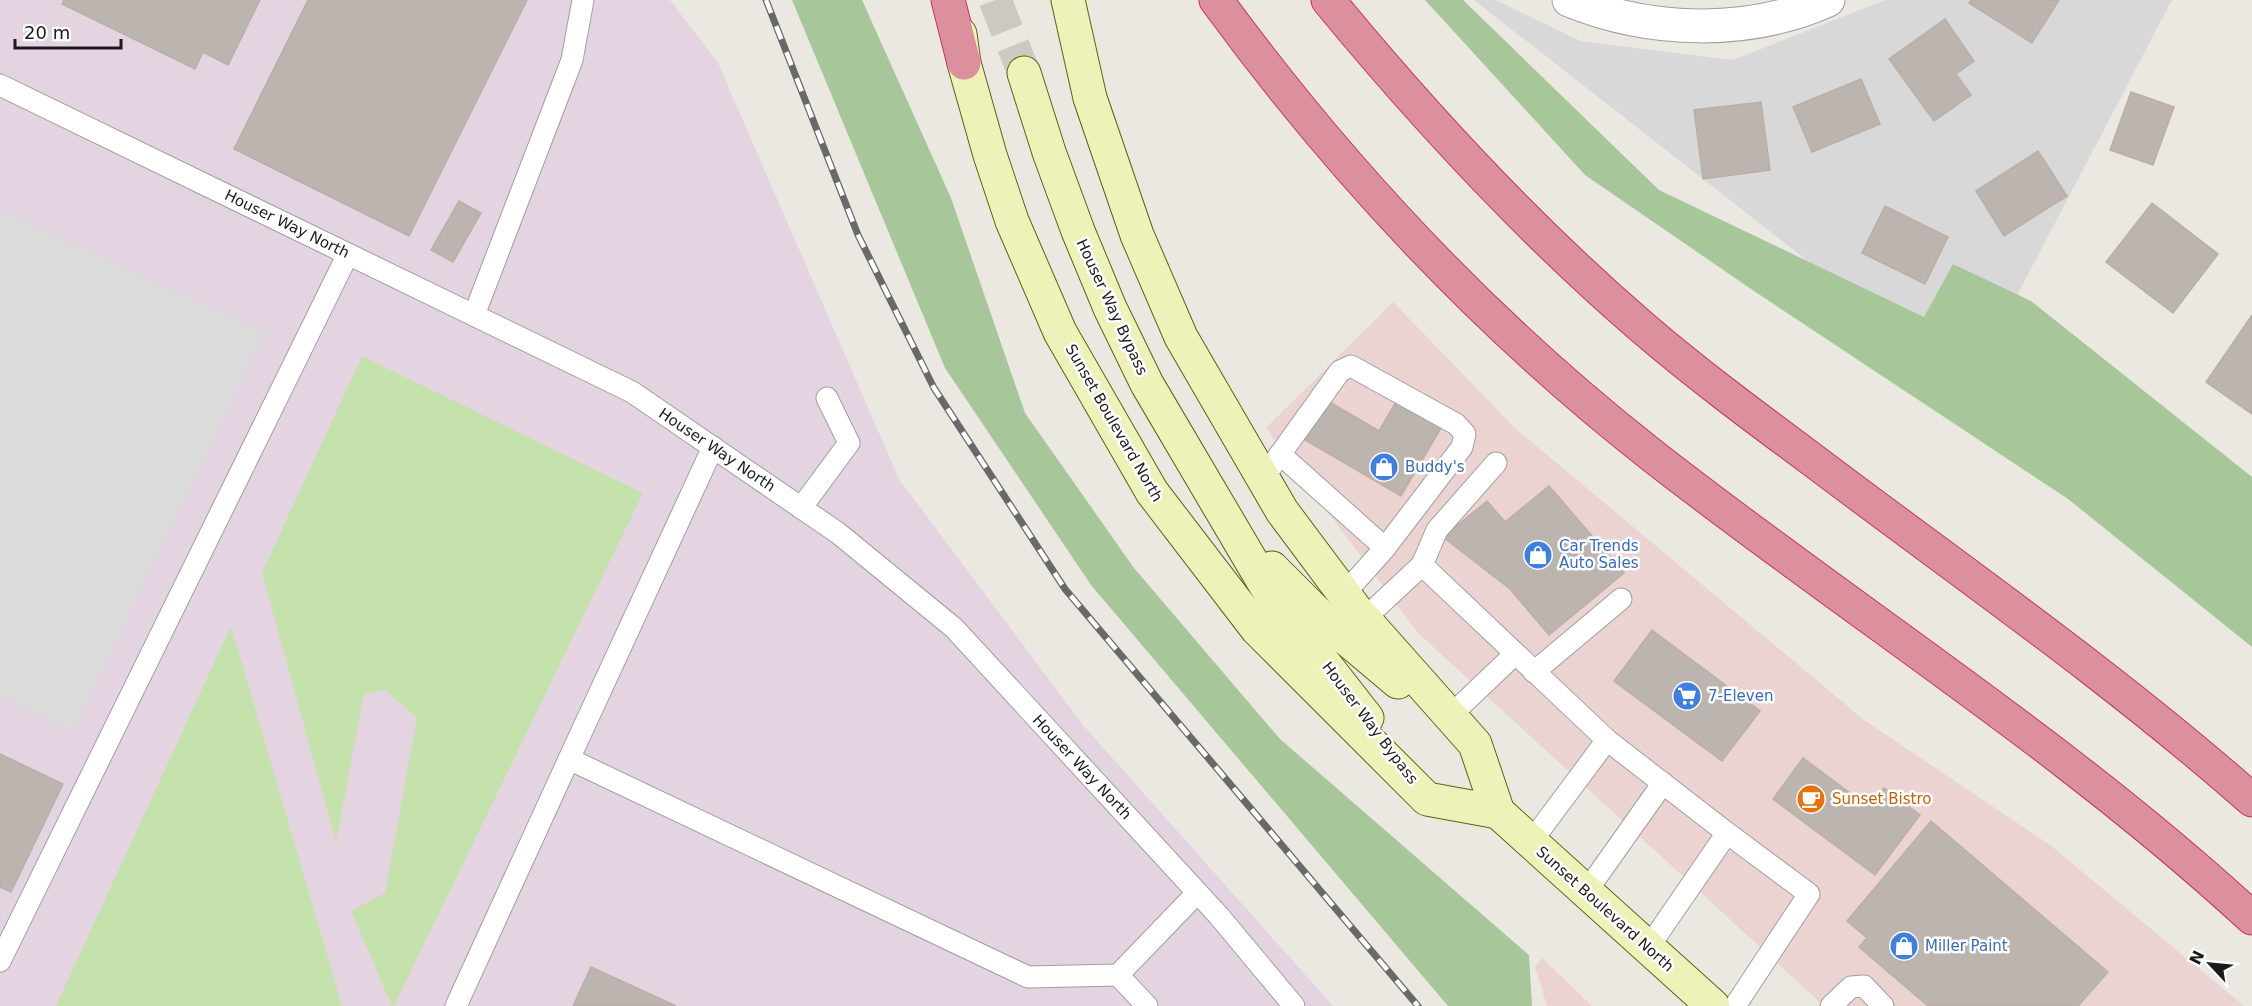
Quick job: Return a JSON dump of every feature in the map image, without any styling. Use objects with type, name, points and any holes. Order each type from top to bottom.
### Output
[{"type":"highway","points":[[948,0],[964,63]]},
{"type":"highway","points":[[1216,0],[1246,41],[1373,195],[1565,384],[1649,453],[1970,690],[2158,836],[2252,918]]},
{"type":"highway","points":[[1328,0],[1389,74],[1481,175],[1556,249],[1644,329],[1741,406],[2124,694],[2252,800]]},
{"type":"main road","name":"Sunset Boulevard North","points":[[956,0],[964,63],[990,155],[1012,221],[1060,332],[1152,492],[1257,629],[1427,799]]},
{"type":"main road","name":"Sunset Boulevard North","points":[[1068,0],[1090,98],[1137,235],[1181,337],[1272,466],[1282,511],[1364,619],[1475,744],[1498,812],[1713,1006]]},
{"type":"main road","name":"Houser Way Bypass","points":[[1024,73],[1063,192],[1110,308],[1177,436],[1234,527],[1273,598],[1299,634],[1338,678],[1427,799]]},
{"type":"main road","name":"Houser Way Bypass","points":[[1234,527],[1323,619],[1475,744]]},
{"type":"main road","points":[[1427,799],[1498,812]]},
{"type":"street","points":[[1569,0],[1594,10],[1662,24],[1728,26],[1801,12],[1828,0]]},
{"type":"lane","points":[[474,315],[572,60],[583,0]]},
{"type":"lane","name":"Houser Way North","points":[[0,85],[632,392],[838,533],[954,628],[1197,893],[1294,1006]]},
{"type":"lane","points":[[0,961],[348,254]]},
{"type":"lane","points":[[1344,594],[1385,548],[1462,447],[1465,434],[1456,424],[1350,366],[1340,371],[1272,466],[1385,548]]},
{"type":"lane","points":[[801,508],[849,443],[827,398]]},
{"type":"lane","points":[[456,1006],[713,447]]},
{"type":"lane","points":[[1364,619],[1422,565],[1437,530],[1496,462]]},
{"type":"lane","points":[[1422,565],[1607,740],[1809,894],[1735,1006]]},
{"type":"lane","points":[[1534,672],[1621,599]]},
{"type":"lane","points":[[1450,716],[1515,654]]},
{"type":"lane","points":[[1531,842],[1607,740]]},
{"type":"lane","points":[[569,759],[1028,977],[1118,975],[1197,893]]},
{"type":"lane","points":[[1586,892],[1663,783]]},
{"type":"lane","points":[[1648,948],[1726,832]]},
{"type":"lane","points":[[1118,975],[1147,1006]]},
{"type":"lane","points":[[1831,1006],[1851,987],[1863,986],[1883,1006]]},
{"type":"shaded area","points":[[0,0],[670,0],[718,63],[899,479],[1083,725],[1333,1006],[0,1006]]},
{"type":"shaded area","points":[[1474,0],[1496,0],[1580,41],[1733,60],[1885,0],[2172,0],[1969,387]]},
{"type":"shaded area","points":[[0,210],[265,333],[73,731],[0,696]]},
{"type":"shaded area","points":[[1393,302],[1515,428],[1864,720],[2050,845],[2244,1006],[1824,1006],[1417,632],[1266,428]]},
{"type":"shaded area","points":[[1542,958],[1592,1006],[1547,1006],[1535,967]]},
{"type":"green space","points":[[792,0],[862,0],[951,198],[1025,413],[1134,568],[1280,739],[1529,955],[1532,1006],[1448,1006],[1091,585],[945,368]]},
{"type":"green space","points":[[1425,0],[1463,0],[1659,190],[1924,317],[1953,264],[2031,301],[2252,477],[2252,647],[2068,499],[1751,289],[1585,175]]},
{"type":"green space","points":[[362,356],[643,493],[394,1006],[392,1006],[351,911],[385,893],[417,718],[385,690],[364,694],[336,842],[262,573]]},
{"type":"green space","points":[[231,626],[342,1006],[56,1006]]},
{"type":"building","points":[[64,0],[260,0],[228,65],[203,52],[195,69],[62,4]]},
{"type":"building","points":[[308,0],[527,0],[409,236],[234,149]]},
{"type":"building","points":[[1971,0],[2059,0],[2032,43],[1969,3]]},
{"type":"building","points":[[1945,19],[1974,61],[1956,74],[1971,95],[1934,121],[1889,59]]},
{"type":"building","points":[[1861,79],[1880,124],[1812,152],[1793,107]]},
{"type":"building","points":[[2131,92],[2174,107],[2153,165],[2110,150]]},
{"type":"building","points":[[1761,102],[1770,170],[1703,179],[1694,110]]},
{"type":"building","points":[[2038,151],[2067,196],[2004,236],[1976,191]]},
{"type":"building","points":[[459,201],[481,213],[453,262],[431,250]]},
{"type":"building","points":[[2152,203],[2218,254],[2173,313],[2106,262]]},
{"type":"building","points":[[1885,206],[1948,237],[1925,284],[1862,253]]},
{"type":"building","points":[[2252,315],[2252,414],[2206,382]]},
{"type":"building","name":"Buddy's","points":[[1399,397],[1444,423],[1401,496],[1300,437],[1323,398],[1379,431]]},
{"type":"building","name":"Car Trends Auto Sales","points":[[1549,486],[1624,573],[1549,635],[1510,589],[1443,537],[1487,501],[1505,522]]},
{"type":"building","name":"7-Eleven","points":[[1652,630],[1760,711],[1722,761],[1614,681]]},
{"type":"building","points":[[0,754],[63,784],[11,892],[0,887]]},
{"type":"building","points":[[1803,758],[1869,807],[1884,788],[1920,815],[1875,875],[1773,799]]},
{"type":"building","points":[[1931,821],[2108,972],[2078,1006],[1928,1006],[1859,947],[1867,938],[1847,921]]},
{"type":"building","points":[[591,967],[676,1006],[573,1006]]},
{"type":"tunnel","points":[[995,0],[1024,73]]},
{"type":"railway","points":[[766,0],[858,235],[934,388],[1065,589],[1418,1006]]},
{"type":"place","name":"Buddy's","points":[[1384,467]]},
{"type":"place","name":"Car Trends Auto Sales","points":[[1538,555]]},
{"type":"place","name":"7-Eleven","points":[[1687,696]]},
{"type":"place","name":"Sunset Bistro","points":[[1811,799]]},
{"type":"place","name":"Miller Paint","points":[[1904,946]]}]
